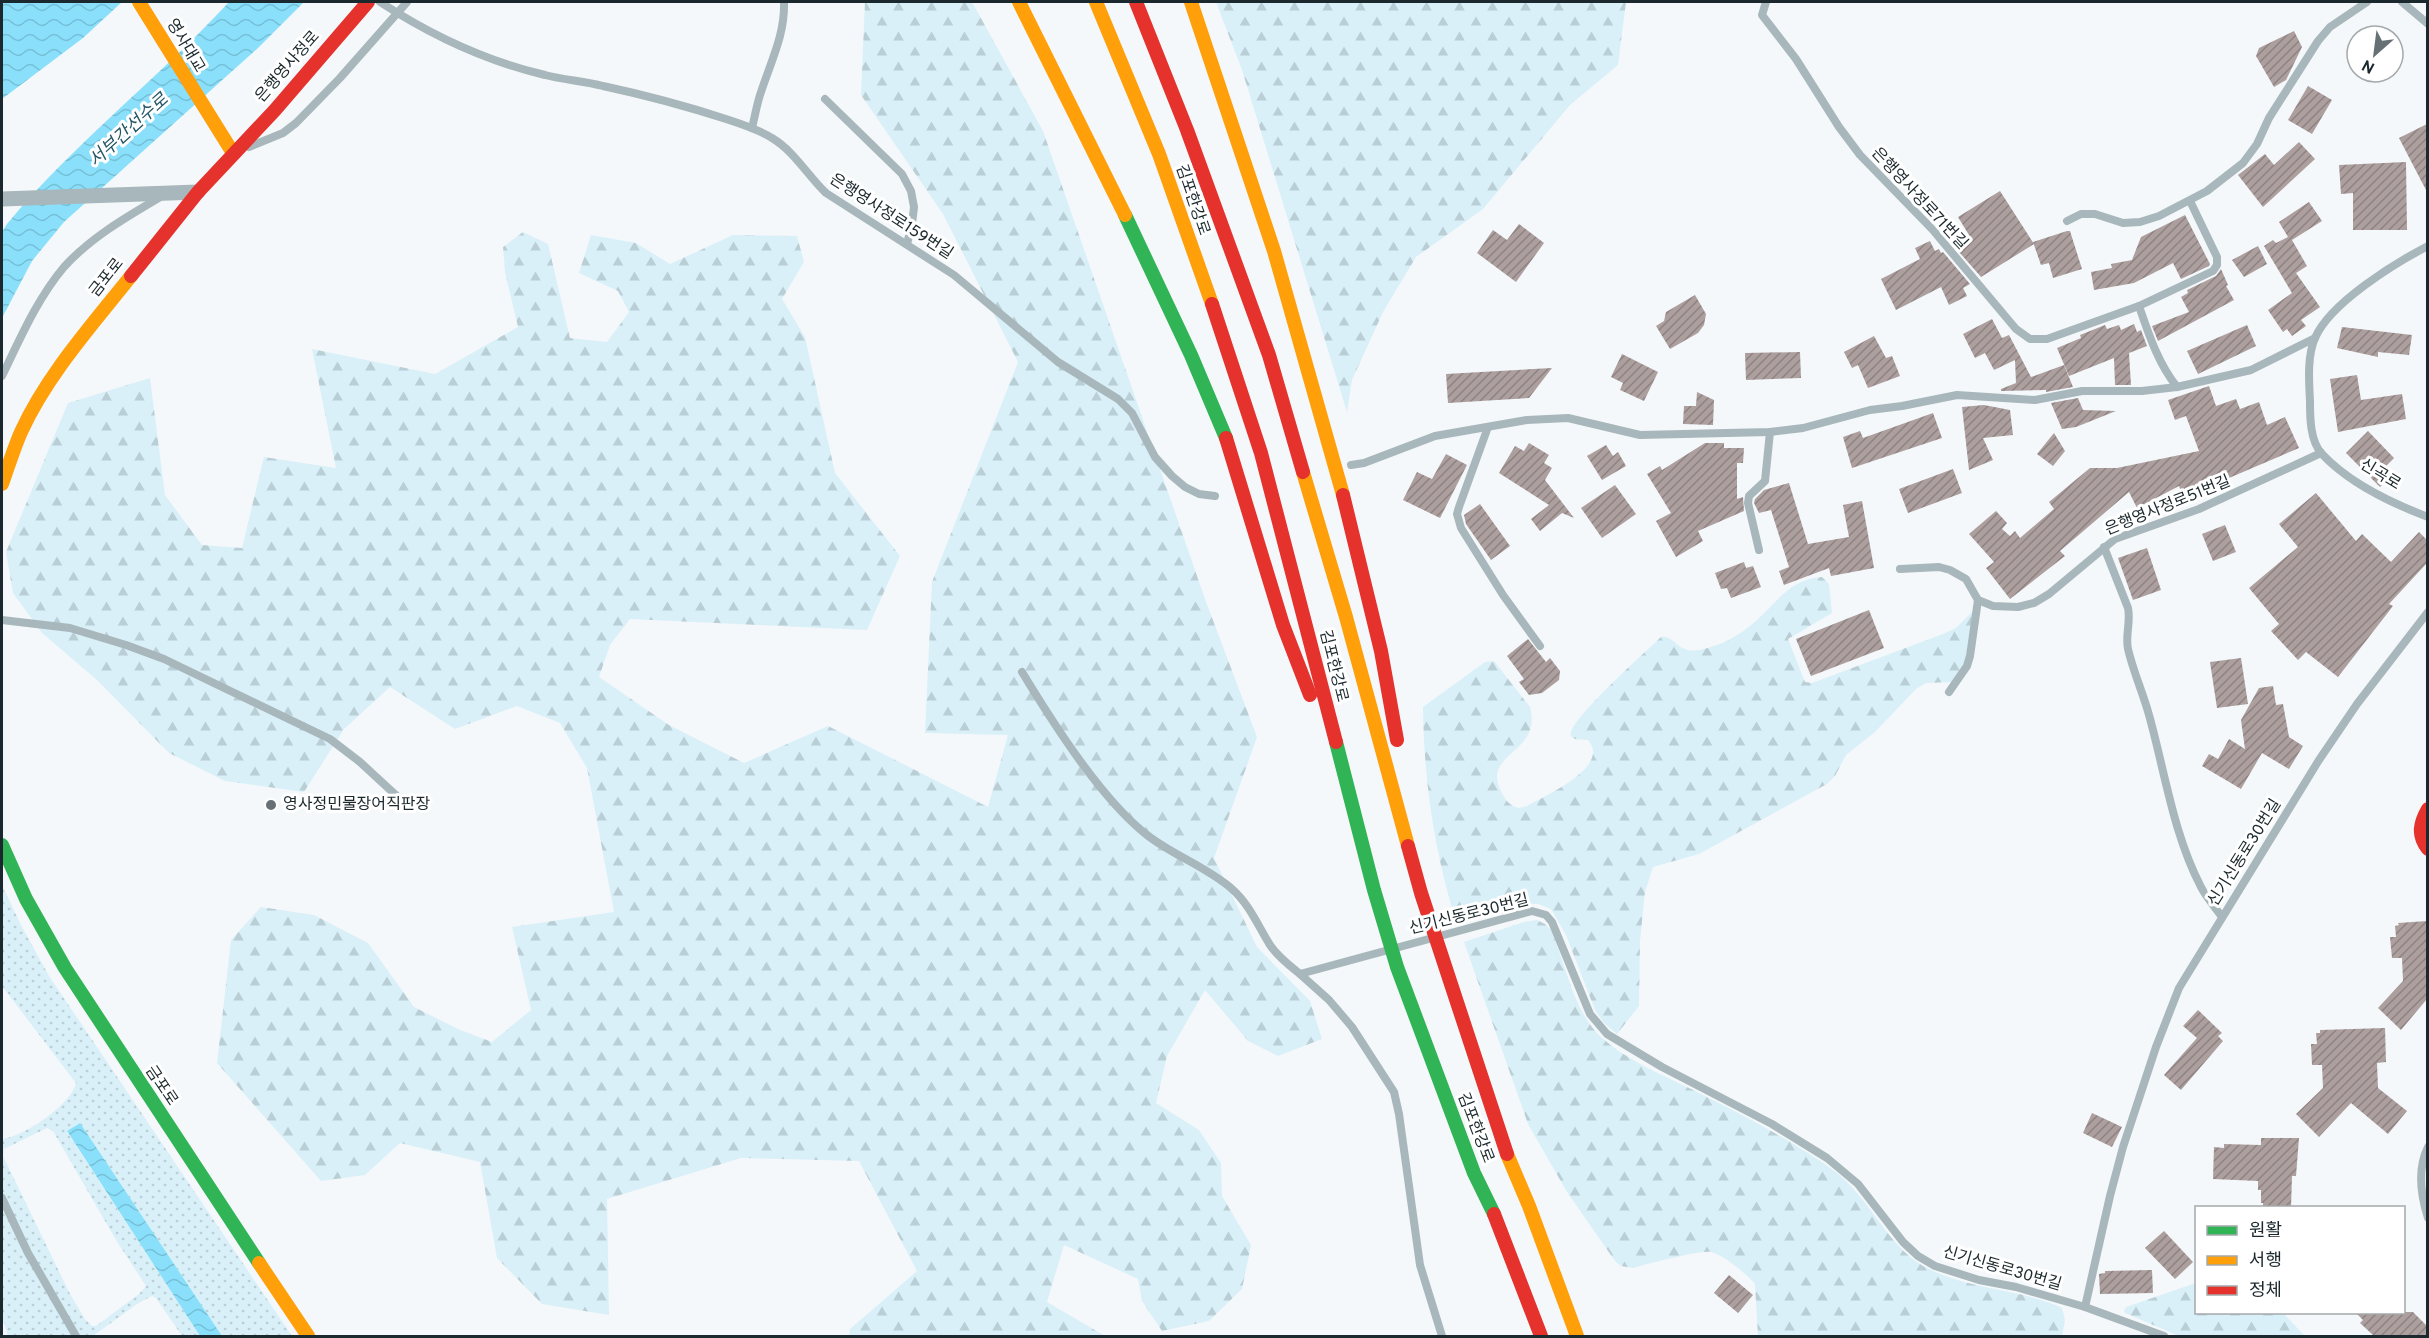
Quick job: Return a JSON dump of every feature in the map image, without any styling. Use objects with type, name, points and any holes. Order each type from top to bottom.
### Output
[{"type":"main road","name":"영사대교","points":[[139,2],[233,153]]},
{"type":"main road","name":"은행영사정로","points":[[233,153],[275,110],[368,2]]},
{"type":"main road","points":[[1019,2],[1134,234],[1217,413],[1249,510],[1272,596],[1292,655],[1340,759]]},
{"type":"main road","name":"김포한강로","points":[[1096,2],[1159,154],[1235,369],[1261,453],[1340,759],[1397,967],[1474,1173],[1500,1228],[1541,1336]]},
{"type":"main road","name":"김포한강로","points":[[1136,2],[1187,130],[1269,355],[1343,606],[1421,894],[1502,1144],[1529,1206],[1577,1336]]},
{"type":"main road","points":[[1191,2],[1240,139],[1310,364],[1370,600],[1399,752]]},
{"type":"main road","name":"금포로","points":[[2,484],[21,432],[52,379],[198,192],[233,153]]},
{"type":"main road","points":[[1403,775],[1421,894]]},
{"type":"main road","points":[[2427,809],[2419,830],[2421,842],[2427,849]]},
{"type":"main road","name":"금포로","points":[[2,845],[11,870],[37,922],[75,985],[308,1336]]},
{"type":"street","points":[[2,199],[198,192]]},
{"type":"lane","name":"은행영사정로159번길","points":[[380,2],[460,48],[488,59],[547,76],[602,85],[650,97],[752,128],[772,138],[784,147],[826,193],[954,275],[1058,362],[1118,399],[1132,413],[1155,457],[1172,476],[1198,494],[1215,496]]},
{"type":"lane","points":[[233,153],[283,133],[296,123],[398,14],[406,2]]},
{"type":"lane","points":[[752,128],[760,93],[781,37],[784,2]]},
{"type":"lane","name":"은행영사정로71번길","points":[[1766,2],[1762,15],[1796,59],[1839,128],[1879,176],[1932,229],[1988,298],[2024,336],[2037,340],[2047,339],[2139,306],[2206,276],[2217,265],[2217,257],[2190,201]]},
{"type":"lane","points":[[2067,221],[2081,214],[2095,214],[2123,223],[2140,222],[2190,201],[2207,191],[2243,163],[2257,144],[2269,118],[2318,41],[2330,27],[2367,2]]},
{"type":"lane","points":[[2402,2],[2427,24]]},
{"type":"lane","points":[[825,99],[902,174],[914,207],[907,244]]},
{"type":"lane","points":[[2,376],[34,311],[65,267],[81,251],[116,224],[168,192]]},
{"type":"lane","points":[[2321,453],[2314,441],[2310,408],[2309,375],[2315,338],[2333,313],[2362,288],[2400,261],[2427,246]]},
{"type":"lane","points":[[2139,306],[2158,357],[2177,387]]},
{"type":"lane","points":[[1351,465],[1382,457],[1435,436],[1552,417],[1584,420],[1624,433],[1640,435],[1770,432],[1803,428],[1870,410],[1957,395],[2035,400],[2082,391],[2142,391],[2177,387],[2251,370],[2315,338]]},
{"type":"lane","points":[[1488,427],[1459,507],[1458,520],[1485,568],[1540,646]]},
{"type":"lane","points":[[1759,550],[1748,503],[1749,496],[1765,481],[1770,432]]},
{"type":"lane","name":"신곡로","points":[[2321,453],[2349,476],[2383,497],[2427,517]]},
{"type":"lane","name":"은행영사정로51번길","points":[[1978,600],[2004,608],[2034,603],[2049,594],[2103,547],[2132,532],[2199,509],[2248,488],[2321,453]]},
{"type":"lane","points":[[2103,547],[2128,608],[2130,616],[2129,651],[2149,715],[2174,813],[2194,873],[2202,890],[2222,917]]},
{"type":"lane","points":[[1900,569],[1939,567],[1950,570],[1966,579],[1978,600],[1967,666],[1949,692]]},
{"type":"lane","name":"신기신동로30번길","points":[[2085,1306],[2110,1196],[2135,1108],[2179,988],[2319,760],[2357,704],[2427,612]]},
{"type":"lane","points":[[2,620],[70,628],[164,659],[330,739],[360,762],[399,798]]},
{"type":"lane","points":[[1022,672],[1047,713],[1092,774],[1131,821],[1162,846],[1232,889],[1245,903],[1276,952],[1339,1011],[1394,1092],[1400,1114],[1420,1265],[1442,1336]]},
{"type":"lane","name":"신기신동로30번길","points":[[1300,974],[1532,911],[1546,915],[1558,933],[1590,1014],[1607,1034],[1662,1067],[1772,1124],[1827,1158],[1858,1184],[1918,1256],[1953,1273],[2085,1306],[2164,1336]]},
{"type":"lane","points":[[2427,1148],[2422,1169],[2421,1190],[2427,1218]]},
{"type":"lane","points":[[2,1198],[28,1253],[76,1336]]},
{"type":"green space","points":[[865,2],[972,2],[1043,131],[1205,599],[1257,737],[1214,858],[1257,947],[1310,1001],[1322,1039],[1278,1056],[1248,1041],[1205,990],[1167,1056],[1156,1103],[1199,1130],[1221,1163],[1222,1196],[1251,1245],[1242,1289],[1209,1321],[1162,1331],[1142,1301],[1138,1279],[1064,1245],[1047,1302],[1105,1336],[849,1336],[850,1329],[917,1271],[859,1161],[741,1158],[607,1199],[609,1315],[542,1304],[497,1258],[480,1162],[400,1143],[365,1175],[321,1181],[217,1063],[231,940],[261,907],[314,915],[368,943],[414,1007],[458,1029],[492,1042],[531,1010],[512,927],[614,912],[587,768],[560,723],[517,706],[455,729],[390,687],[344,729],[304,792],[225,781],[169,753],[97,680],[42,633],[13,593],[6,552],[68,403],[150,378],[165,495],[202,545],[242,548],[264,457],[336,468],[312,349],[435,374],[518,327],[505,272],[503,247],[523,232],[548,244],[570,338],[607,342],[629,312],[618,291],[579,273],[591,235],[636,243],[670,264],[733,235],[797,236],[804,262],[782,299],[805,337],[835,473],[900,556],[867,630],[630,619],[610,645],[599,677],[669,725],[744,763],[828,726],[988,807],[1008,735],[925,733],[932,582],[1018,362],[943,214],[861,95]]},
{"type":"green space","points":[[1216,2],[1626,2],[1618,65],[1570,105],[1483,209],[1416,257],[1383,312],[1352,380],[1347,412],[1242,70]]},
{"type":"green space","points":[[1822,577],[1829,584],[1832,613],[1788,639],[1805,682],[1812,683],[1943,634],[1956,628],[1973,611],[1965,663],[1952,682],[1926,683],[1917,688],[1875,732],[1846,755],[1835,776],[1827,784],[1699,854],[1653,867],[1645,892],[1640,941],[1639,1006],[1617,1034],[1604,1023],[1595,1010],[1566,935],[1551,909],[1538,904],[1520,904],[1456,922],[1436,842],[1432,816],[1425,762],[1423,707],[1485,662],[1494,661],[1530,707],[1532,723],[1528,735],[1504,760],[1498,769],[1497,780],[1509,803],[1519,808],[1527,806],[1560,788],[1584,770],[1591,760],[1593,750],[1588,740],[1572,738],[1572,729],[1593,703],[1661,637],[1668,638],[1689,650],[1701,650],[1717,645],[1733,638],[1757,620],[1785,592],[1801,582]]},
{"type":"green space","points":[[2,885],[49,976],[292,1336],[222,1336],[79,1123],[67,1132],[200,1336],[182,1336],[156,1298],[152,1296],[93,1336],[8,1336],[2,1317],[2,1139],[22,1132],[56,1110],[72,1092],[76,1083],[2,986]],"holes":[[[47,1128],[53,1131],[116,1240],[146,1286],[139,1294],[96,1326],[92,1326],[85,1319],[70,1294],[3,1156],[4,1149]]]},
{"type":"green space","points":[[1537,920],[1551,930],[1583,1014],[1600,1036],[1611,1045],[1648,1068],[1768,1129],[1833,1170],[1859,1195],[1903,1250],[1931,1270],[1963,1282],[2030,1297],[2062,1308],[2065,1320],[2062,1336],[1758,1336],[1755,1284],[1747,1275],[1722,1257],[1705,1252],[1633,1268],[1621,1266],[1615,1261],[1567,1192],[1528,1124],[1464,942],[1524,922]]},
{"type":"green space","points":[[2195,1283],[2195,1314],[2284,1314],[2305,1336],[2179,1336],[2125,1313],[2126,1307]]},
{"type":"water","points":[[2,2],[122,2],[83,38],[2,99]]},
{"type":"water","name":"서부간선수로","points":[[229,2],[304,2],[258,48],[64,222],[32,261],[2,318],[2,232],[7,224],[88,138],[174,58]]},
{"type":"water","points":[[80,1123],[222,1336],[200,1336],[67,1131]]},
{"type":"building","points":[[2294,31],[2302,47],[2286,80],[2274,87],[2256,56],[2259,48]]},
{"type":"building","points":[[2308,86],[2332,100],[2312,134],[2288,120]]},
{"type":"building","points":[[2427,124],[2427,192],[2399,138]]},
{"type":"building","points":[[2299,142],[2315,159],[2263,207],[2238,175],[2265,154],[2274,165]]},
{"type":"building","points":[[2406,162],[2407,230],[2353,230],[2353,193],[2341,194],[2339,165]]},
{"type":"building","points":[[2000,191],[2034,244],[1981,277],[1953,245],[1969,235],[1958,217]]},
{"type":"building","points":[[2309,202],[2322,221],[2292,240],[2307,266],[2296,273],[2320,307],[2301,320],[2306,326],[2292,336],[2287,329],[2283,332],[2268,310],[2292,293],[2264,246],[2273,240],[2276,243],[2288,237],[2279,222]]},
{"type":"building","points":[[2185,215],[2209,266],[2181,279],[2173,263],[2134,283],[2094,290],[2091,272],[2112,268],[2111,264],[2132,260],[2141,237]]},
{"type":"building","points":[[1519,224],[1544,243],[1516,282],[1477,253],[1493,230],[1507,240]]},
{"type":"building","points":[[2070,231],[2082,269],[2053,278],[2049,263],[2041,265],[2033,242]]},
{"type":"building","points":[[1930,241],[1935,251],[1939,249],[1941,253],[1943,252],[1970,284],[1963,288],[1967,296],[1949,305],[1941,287],[1896,310],[1881,279],[1920,259],[1915,248]]},
{"type":"building","points":[[2258,246],[2267,264],[2244,277],[2232,260]]},
{"type":"building","points":[[2221,269],[2228,285],[2226,286],[2234,300],[2158,341],[2152,326],[2189,312],[2181,297],[2188,293],[2187,290],[2216,276]]},
{"type":"building","points":[[1695,295],[1706,314],[1704,325],[1698,333],[1670,349],[1656,326],[1664,321],[1666,312]]},
{"type":"building","points":[[1992,319],[2002,338],[2009,335],[2031,377],[2064,365],[2073,387],[2046,392],[2046,390],[2001,391],[2016,383],[2015,360],[1994,370],[1985,353],[1975,358],[1963,334]]},
{"type":"building","points":[[2134,324],[2137,332],[2141,330],[2147,346],[2129,353],[2131,385],[2115,385],[2114,358],[2069,376],[2057,348],[2105,325],[2107,329],[2119,325],[2121,330]]},
{"type":"building","points":[[2247,325],[2256,346],[2198,374],[2187,351]]},
{"type":"building","points":[[2342,327],[2412,335],[2409,355],[2378,352],[2378,357],[2337,348]]},
{"type":"building","points":[[1874,336],[1886,358],[1892,356],[1900,376],[1868,388],[1858,365],[1852,368],[1844,352]]},
{"type":"building","points":[[1800,352],[1801,378],[1746,380],[1745,353]]},
{"type":"building","points":[[1622,354],[1658,372],[1644,401],[1620,390],[1623,383],[1611,377]]},
{"type":"building","points":[[1552,368],[1529,398],[1448,403],[1446,374]]},
{"type":"building","points":[[2357,375],[2361,400],[2402,394],[2406,419],[2338,432],[2330,379]]},
{"type":"building","points":[[2209,386],[2216,406],[2236,399],[2240,409],[2259,402],[2267,425],[2285,417],[2299,448],[2229,478],[2226,470],[2182,493],[2179,486],[2137,508],[2129,492],[2060,551],[2065,556],[2010,599],[1986,568],[1994,562],[1969,534],[1996,511],[2007,523],[2002,529],[2010,536],[2015,531],[2020,538],[2054,509],[2049,502],[2090,468],[2117,468],[2199,451],[2186,416],[2175,420],[2168,400]]},
{"type":"building","points":[[1697,392],[1714,400],[1713,425],[1683,424],[1684,406],[1696,406]]},
{"type":"building","points":[[2078,398],[2083,410],[2116,411],[2076,427],[2062,429],[2051,403]]},
{"type":"building","points":[[1984,405],[2010,410],[2013,435],[1983,438],[1993,460],[1969,470],[1962,407]]},
{"type":"building","points":[[1933,413],[1942,438],[1852,468],[1843,437],[1860,431],[1863,438]]},
{"type":"building","points":[[2368,431],[2394,458],[2385,467],[2393,475],[2380,487],[2346,453]]},
{"type":"building","points":[[2054,433],[2065,451],[2053,466],[2037,454]]},
{"type":"building","points":[[1529,443],[1549,455],[1544,463],[1552,468],[1545,480],[1574,518],[1562,513],[1540,531],[1531,519],[1549,505],[1499,473],[1515,446],[1524,451]]},
{"type":"building","points":[[1705,443],[1724,443],[1724,448],[1744,448],[1743,463],[1737,463],[1737,499],[1743,497],[1744,511],[1698,531],[1703,541],[1676,557],[1656,521],[1671,513],[1647,474],[1660,466],[1662,470]]},
{"type":"building","points":[[1606,445],[1613,456],[1618,452],[1626,466],[1602,480],[1587,456]]},
{"type":"building","points":[[1446,454],[1467,465],[1440,518],[1403,500],[1417,472],[1432,479]]},
{"type":"building","points":[[1953,469],[1962,493],[1908,513],[1899,489]]},
{"type":"building","points":[[1789,483],[1808,544],[1849,537],[1843,505],[1862,501],[1874,568],[1831,576],[1829,568],[1784,585],[1779,571],[1789,567],[1771,510],[1759,513],[1754,503],[1764,490]]},
{"type":"building","points":[[1615,485],[1636,514],[1602,538],[1581,508]]},
{"type":"building","points":[[2316,493],[2356,541],[2362,534],[2391,562],[2419,532],[2427,540],[2427,563],[2389,604],[2393,606],[2338,677],[2306,652],[2298,660],[2271,631],[2279,624],[2249,588],[2298,547],[2279,524]]},
{"type":"building","points":[[1480,504],[1510,546],[1491,560],[1466,524],[1464,515]]},
{"type":"building","points":[[2225,525],[2236,552],[2213,561],[2202,534]]},
{"type":"building","points":[[2147,548],[2161,590],[2133,600],[2118,558]]},
{"type":"building","points":[[1744,562],[1746,568],[1753,566],[1761,587],[1731,598],[1727,588],[1721,589],[1715,573]]},
{"type":"building","points":[[1869,610],[1884,648],[1811,676],[1796,639]]},
{"type":"building","points":[[1528,639],[1546,662],[1550,658],[1560,671],[1559,680],[1542,693],[1529,695],[1519,682],[1524,679],[1507,656]]},
{"type":"building","points":[[2241,658],[2248,704],[2217,708],[2210,662]]},
{"type":"building","points":[[2273,686],[2276,705],[2283,704],[2289,737],[2303,746],[2289,769],[2262,753],[2241,789],[2202,766],[2209,754],[2218,759],[2229,739],[2245,749],[2241,720],[2259,688]]},
{"type":"building","points":[[2427,921],[2427,999],[2401,1030],[2378,1008],[2403,981],[2402,958],[2392,958],[2390,937],[2396,937],[2395,926],[2399,925],[2398,923]]},
{"type":"building","points":[[2198,1010],[2222,1033],[2218,1036],[2223,1041],[2181,1090],[2164,1075],[2197,1038],[2183,1026]]},
{"type":"building","points":[[2385,1028],[2386,1062],[2377,1063],[2378,1088],[2407,1111],[2388,1134],[2351,1103],[2319,1137],[2296,1114],[2323,1088],[2322,1065],[2312,1065],[2311,1044],[2317,1044],[2316,1033],[2320,1033],[2320,1030]]},
{"type":"building","points":[[2092,1113],[2122,1127],[2112,1147],[2083,1133]]},
{"type":"building","points":[[2261,1138],[2299,1138],[2296,1176],[2292,1176],[2291,1206],[2263,1206],[2258,1181],[2213,1179],[2214,1147],[2224,1148],[2224,1144],[2261,1145]]},
{"type":"building","points":[[2164,1231],[2193,1262],[2175,1279],[2145,1248]]},
{"type":"building","points":[[2152,1270],[2153,1293],[2100,1294],[2099,1274],[2105,1271]]},
{"type":"building","points":[[1729,1275],[1753,1295],[1738,1313],[1714,1293]]},
{"type":"building","points":[[2413,1312],[2427,1326],[2427,1336],[2374,1336],[2360,1323],[2363,1320],[2357,1314]]},
{"type":"traffic: fast","points":[[1125,215],[1191,355],[1226,438]]},
{"type":"traffic: fast","points":[[1336,742],[1374,890],[1397,967],[1474,1173],[1494,1214]]},
{"type":"traffic: fast","points":[[2,845],[26,899],[65,968],[259,1263]]},
{"type":"traffic: slow","points":[[139,2],[233,153]]},
{"type":"traffic: slow","points":[[1019,2],[1125,215]]},
{"type":"traffic: slow","points":[[1096,2],[1159,154],[1212,304]]},
{"type":"traffic: slow","points":[[1191,2],[1274,251],[1343,495]]},
{"type":"traffic: slow","points":[[2,484],[21,432],[44,390],[71,351],[131,276]]},
{"type":"traffic: slow","points":[[1303,472],[1346,617],[1408,846]]},
{"type":"traffic: slow","points":[[1507,1154],[1529,1206],[1577,1336]]},
{"type":"traffic: slow","points":[[259,1263],[308,1336]]},
{"type":"traffic: jam","points":[[131,276],[198,192],[275,110],[368,2]]},
{"type":"traffic: jam","points":[[1136,2],[1187,130],[1269,355],[1303,472]]},
{"type":"traffic: jam","points":[[1212,304],[1261,453],[1336,742]]},
{"type":"traffic: jam","points":[[1226,438],[1283,625],[1310,695]]},
{"type":"traffic: jam","points":[[1343,495],[1381,651],[1397,740]]},
{"type":"traffic: jam","points":[[2428,809],[2421,829],[2422,839],[2428,849]]},
{"type":"traffic: jam","points":[[1408,846],[1421,893],[1507,1154]]},
{"type":"traffic: jam","points":[[1494,1214],[1541,1336]]},
{"type":"place","name":"영사정민물장어직판장","points":[[271,805]]}]
